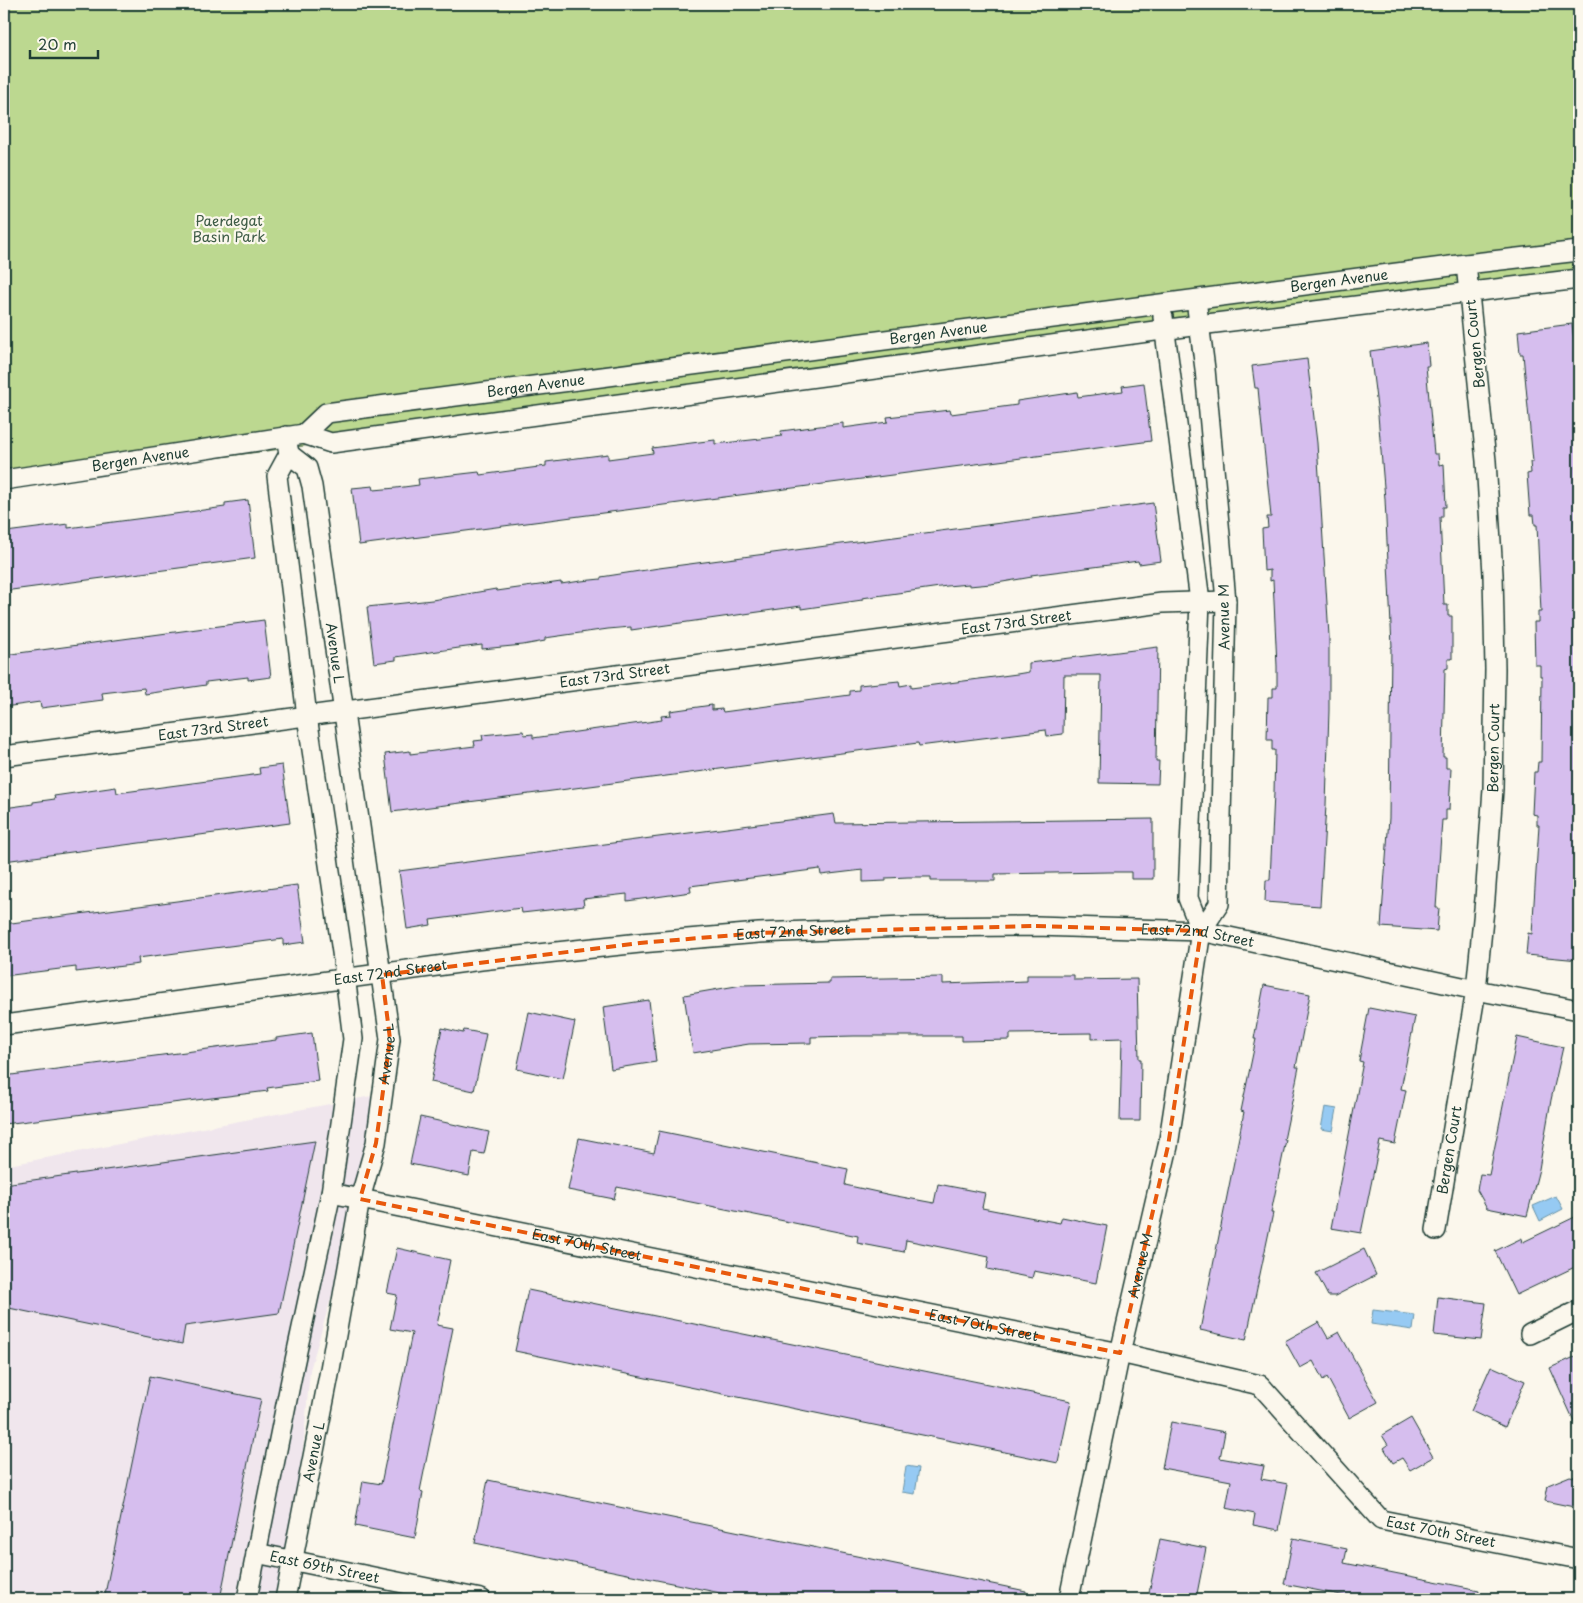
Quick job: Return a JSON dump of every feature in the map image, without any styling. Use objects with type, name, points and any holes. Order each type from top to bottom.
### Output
[{"type":"street","name":"Bergen Avenue","points":[[4,480],[287,445],[304,434],[326,412],[1466,264],[1579,251]]},
{"type":"street","name":"Bergen Court","points":[[1436,1230],[1476,990],[1493,789],[1495,669],[1493,574],[1486,461],[1466,264]]},
{"type":"street","name":"Bergen Avenue","points":[[304,434],[331,443],[1165,329],[1579,279]]},
{"type":"street","name":"Avenue M","points":[[1069,1599],[1120,1353],[1168,1146],[1201,931],[1219,904],[1226,601],[1205,369],[1196,300]]},
{"type":"street","name":"Avenue M","points":[[1161,304],[1200,601],[1188,898],[1201,931]]},
{"type":"street","name":"Avenue L","points":[[285,1599],[329,1375],[360,1199],[376,1143],[390,1039],[312,486],[307,468],[287,445]]},
{"type":"street","points":[[247,1599],[294,1365],[331,1194],[353,1038],[307,716],[277,476],[287,445]]},
{"type":"street","name":"East 73rd Street","points":[[4,756],[1162,603],[1226,601]]},
{"type":"street","name":"East 72nd Street","points":[[4,1025],[481,960],[640,942],[759,933],[904,927],[1026,926],[1201,931],[1579,1010]]},
{"type":"street","name":"East 70th Street","points":[[331,1194],[1120,1353],[1260,1385],[1381,1520],[1579,1559]]},
{"type":"street","points":[[1530,1334],[1579,1310]]},
{"type":"street","name":"East 69th Street","points":[[256,1554],[481,1599]]},
{"type":"highlighted area","points":[[1036,926],[1201,931],[1168,1146],[1120,1353],[360,1199],[376,1143],[390,1039],[382,975],[640,943],[759,933]]},
{"type":"shaded area","points":[[382,1094],[360,1199],[310,1370],[293,1561],[285,1599],[4,1599],[4,1166]]},
{"type":"green space","name":"Paerdegat Basin Park","points":[[4,4],[1579,4],[1579,276],[4,486]]},
{"type":"water","points":[[1325,1107],[1337,1109],[1333,1131],[1321,1129]]},
{"type":"water","points":[[1556,1196],[1563,1209],[1540,1221],[1533,1206]]},
{"type":"water","points":[[1373,1310],[1415,1315],[1413,1330],[1371,1324]]},
{"type":"water","points":[[906,1466],[919,1468],[915,1494],[902,1492]]},
{"type":"building","points":[[1572,324],[1579,379],[1579,960],[1526,955],[1528,933],[1532,934],[1539,825],[1537,825],[1537,815],[1532,814],[1534,772],[1537,772],[1538,762],[1541,762],[1542,676],[1540,676],[1540,665],[1535,665],[1534,622],[1538,622],[1538,612],[1541,612],[1537,525],[1535,525],[1534,515],[1530,515],[1527,474],[1531,473],[1530,462],[1533,462],[1523,354],[1520,354],[1518,331]]},
{"type":"building","points":[[1427,343],[1429,366],[1426,366],[1434,454],[1438,454],[1439,465],[1444,464],[1446,507],[1443,507],[1443,517],[1440,517],[1444,605],[1448,605],[1448,616],[1452,616],[1452,659],[1448,659],[1448,668],[1445,669],[1443,757],[1446,757],[1446,768],[1451,768],[1449,810],[1446,810],[1446,820],[1442,820],[1436,908],[1439,908],[1437,931],[1381,927],[1389,818],[1392,647],[1385,499],[1378,415],[1370,351]]},
{"type":"building","points":[[1307,359],[1317,443],[1329,636],[1326,805],[1320,906],[1265,902],[1266,880],[1270,880],[1275,750],[1272,750],[1272,740],[1267,740],[1268,697],[1273,697],[1273,688],[1277,688],[1277,666],[1273,580],[1270,581],[1270,570],[1264,571],[1262,529],[1268,528],[1267,517],[1271,517],[1258,388],[1255,388],[1252,366]]},
{"type":"building","points":[[1144,383],[1151,441],[359,545],[352,488],[373,486],[374,490],[419,485],[418,479],[479,472],[480,475],[546,466],[546,462],[608,454],[608,459],[653,453],[652,448],[715,440],[715,444],[760,439],[782,436],[781,431],[843,423],[843,428],[888,422],[887,417],[950,410],[951,414],[1017,405],[1017,401],[1077,392],[1078,397],[1123,391],[1122,386]]},
{"type":"building","points":[[248,500],[255,558],[4,591],[4,536],[6,536],[6,532],[68,524],[68,528],[182,513],[225,507],[225,503]]},
{"type":"building","points":[[1153,503],[1161,561],[1139,564],[1138,561],[1031,575],[1032,577],[991,584],[947,586],[801,609],[801,606],[631,630],[631,627],[608,629],[545,638],[545,641],[523,645],[482,649],[482,645],[396,657],[396,660],[374,663],[367,607],[432,600],[496,589],[497,591],[561,582],[561,584],[601,579],[601,577],[659,568]]},
{"type":"building","points":[[264,620],[271,677],[248,680],[248,677],[206,682],[206,685],[145,694],[144,688],[102,693],[103,700],[41,708],[40,702],[4,707],[4,655]]},
{"type":"building","points":[[1158,647],[1156,761],[1159,761],[1158,784],[1099,783],[1101,675],[1064,675],[1063,734],[1047,736],[1046,730],[919,746],[918,743],[392,812],[385,754],[410,751],[410,754],[475,746],[474,741],[483,740],[482,735],[523,731],[524,735],[533,734],[533,738],[662,720],[661,716],[671,715],[670,711],[712,705],[712,710],[722,709],[723,712],[850,695],[850,691],[859,690],[859,685],[899,681],[900,686],[911,684],[911,688],[1017,674],[1029,672],[1029,663]]},
{"type":"building","points":[[282,765],[290,823],[4,861],[4,808],[55,799],[54,796],[116,787],[117,793],[260,774],[259,768]]},
{"type":"building","points":[[834,814],[836,823],[1153,819],[1153,879],[1131,879],[1131,872],[1109,872],[995,874],[995,881],[931,881],[931,877],[908,877],[886,878],[886,881],[863,882],[863,870],[821,875],[820,869],[690,886],[691,892],[627,901],[627,894],[583,899],[584,906],[522,913],[521,908],[430,920],[431,925],[407,929],[399,871]]},
{"type":"building","points":[[297,885],[305,942],[283,945],[283,939],[138,958],[139,964],[76,972],[76,967],[4,976],[4,924]]},
{"type":"building","points":[[1027,975],[1074,975],[1074,980],[1137,979],[1139,1059],[1141,1059],[1140,1121],[1120,1121],[1122,1038],[1092,1039],[1092,1033],[1010,1034],[1010,1040],[962,1041],[962,1036],[811,1037],[811,1043],[749,1044],[693,1053],[684,995],[742,985],[830,983],[830,979],[943,977],[943,984],[1027,981]]},
{"type":"building","points":[[1264,985],[1310,994],[1296,1067],[1299,1067],[1284,1140],[1286,1140],[1271,1213],[1273,1213],[1246,1340],[1200,1330],[1244,1112],[1241,1111],[1256,1039],[1254,1039]]},
{"type":"building","points":[[649,1000],[656,1062],[611,1069],[603,1007]]},
{"type":"building","points":[[1369,1008],[1415,1017],[1401,1089],[1406,1090],[1395,1144],[1380,1141],[1361,1233],[1331,1228],[1363,1062],[1359,1061]]},
{"type":"building","points":[[529,1012],[575,1022],[563,1079],[517,1069]]},
{"type":"building","points":[[442,1028],[463,1033],[464,1030],[486,1034],[474,1091],[431,1082]]},
{"type":"building","points":[[312,1033],[318,1081],[267,1088],[268,1091],[4,1124],[4,1076],[276,1040],[276,1038]]},
{"type":"building","points":[[1517,1037],[1563,1047],[1551,1100],[1539,1169],[1527,1216],[1487,1208],[1477,1190],[1480,1174],[1489,1175]]},
{"type":"building","points":[[420,1117],[489,1132],[484,1154],[473,1152],[469,1176],[410,1164]]},
{"type":"building","points":[[659,1131],[848,1169],[845,1185],[891,1195],[934,1203],[938,1184],[985,1193],[982,1208],[1060,1223],[1062,1217],[1107,1226],[1096,1283],[1034,1271],[1032,1278],[987,1269],[989,1257],[906,1240],[904,1252],[857,1243],[858,1236],[617,1187],[614,1199],[568,1190],[579,1138],[654,1153]]},
{"type":"building","points":[[315,1141],[279,1313],[185,1326],[182,1344],[4,1307],[4,1184]]},
{"type":"building","points":[[1579,1215],[1579,1265],[1516,1295],[1495,1251],[1522,1238],[1521,1243]]},
{"type":"building","points":[[397,1248],[450,1260],[437,1325],[453,1328],[420,1491],[423,1492],[415,1538],[355,1526],[363,1481],[381,1484],[412,1333],[390,1329],[397,1295],[387,1293]]},
{"type":"building","points":[[1364,1249],[1376,1275],[1335,1296],[1328,1296],[1316,1273]]},
{"type":"building","points":[[528,1290],[1071,1401],[1058,1463],[515,1351]]},
{"type":"building","points":[[1438,1297],[1486,1303],[1481,1340],[1434,1335]]},
{"type":"building","points":[[1319,1322],[1328,1338],[1339,1332],[1378,1402],[1349,1418],[1327,1377],[1323,1380],[1313,1361],[1300,1368],[1285,1341]]},
{"type":"building","points":[[1579,1355],[1579,1432],[1550,1368]]},
{"type":"building","points":[[1491,1366],[1525,1381],[1505,1427],[1471,1411]]},
{"type":"building","points":[[150,1376],[261,1399],[220,1599],[104,1599]]},
{"type":"building","points":[[1411,1418],[1433,1457],[1410,1470],[1402,1458],[1393,1463],[1384,1448],[1388,1445],[1382,1435]]},
{"type":"building","points":[[1171,1422],[1225,1432],[1220,1458],[1264,1466],[1261,1479],[1288,1484],[1279,1530],[1253,1525],[1255,1514],[1226,1508],[1231,1481],[1162,1468]]},
{"type":"building","points":[[1570,1476],[1579,1478],[1579,1508],[1545,1501],[1548,1485]]},
{"type":"building","points":[[488,1480],[1026,1591],[1025,1599],[750,1599],[475,1543]]},
{"type":"building","points":[[1293,1538],[1347,1549],[1344,1563],[1479,1590],[1478,1599],[1362,1599],[1284,1584]]},
{"type":"building","points":[[1160,1539],[1206,1548],[1196,1599],[1179,1599],[1149,1593]]}]
